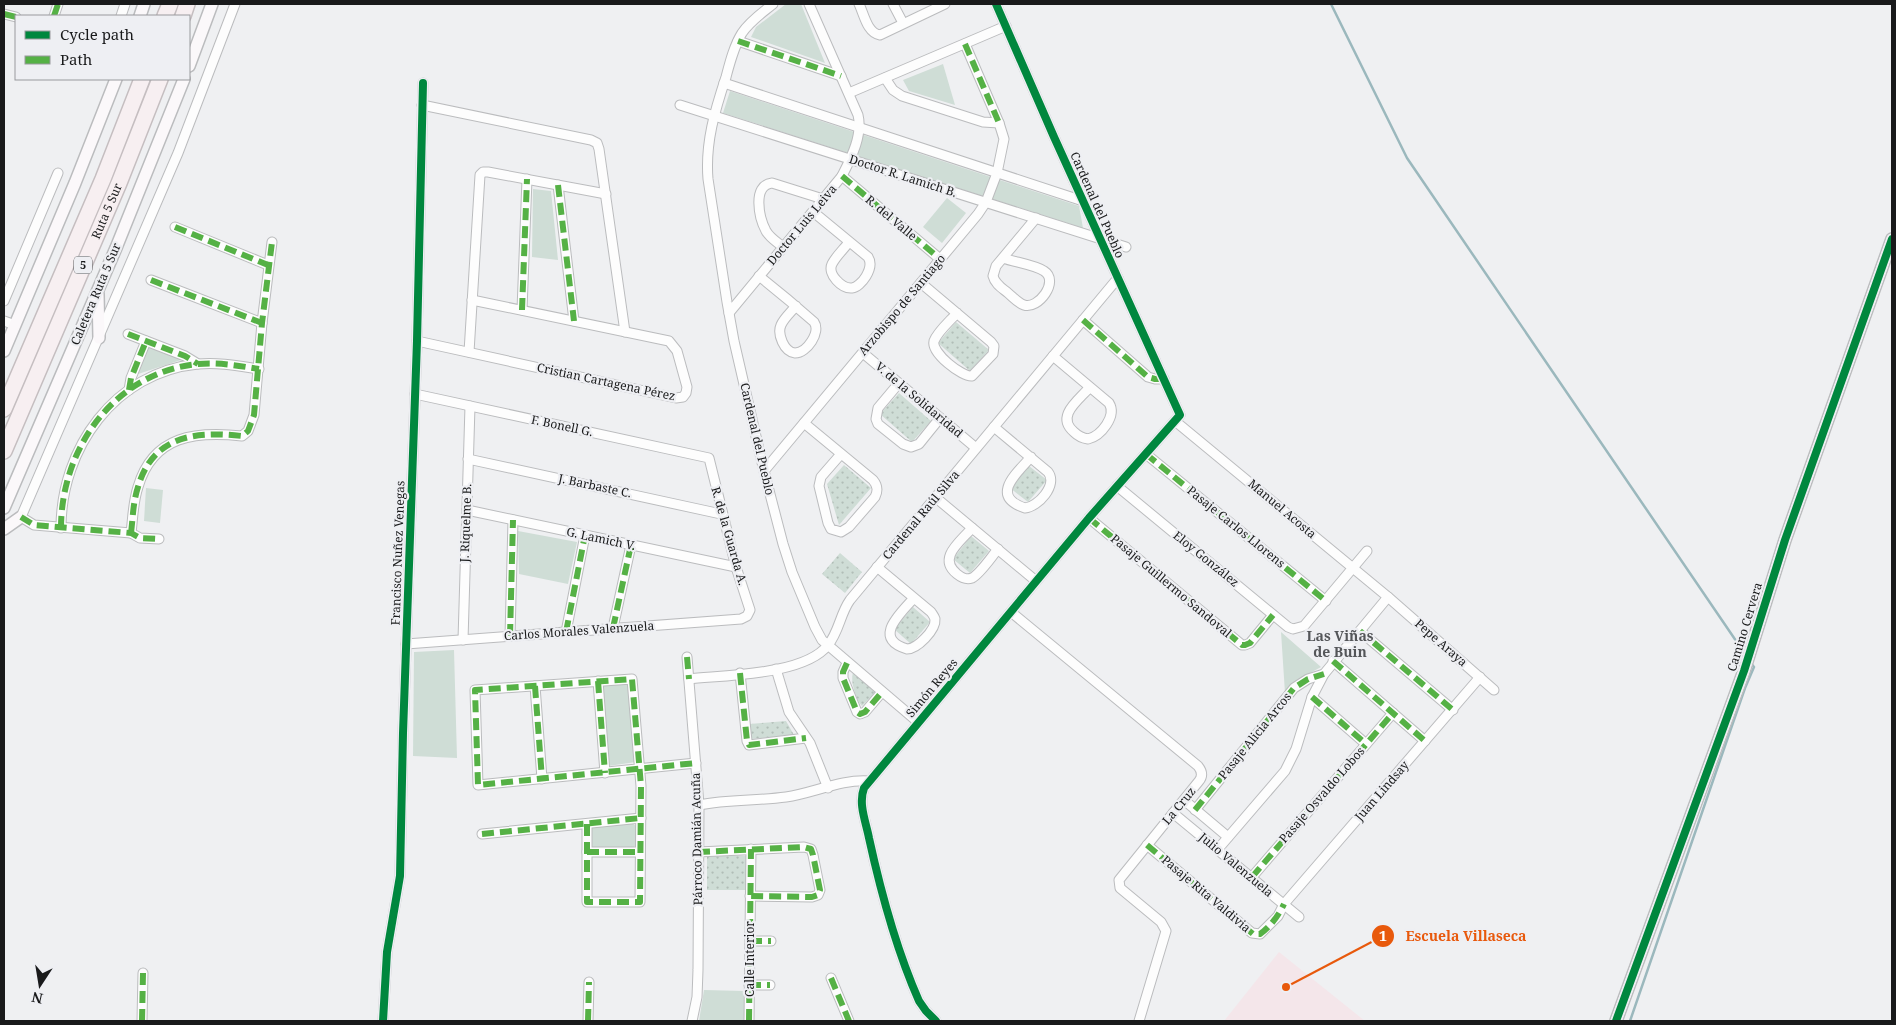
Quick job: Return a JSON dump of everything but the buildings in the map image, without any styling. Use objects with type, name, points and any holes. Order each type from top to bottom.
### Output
[{"type":"highway","name":"Ruta 5 Sur","points":[[4,408],[102,179],[142,80]]},
{"type":"highway","name":"Ruta 5 Sur","points":[[4,451],[119,183],[160,80]]},
{"type":"street","points":[[190,63],[212,4]]},
{"type":"street","points":[[4,529],[20,517],[99,338],[194,114],[235,4]]},
{"type":"street","name":"Cardenal del Pueblo","points":[[773,4],[748,26],[738,41],[709,138],[708,170],[729,313],[764,471],[792,572],[817,633],[828,646],[918,722]]},
{"type":"street","points":[[809,4],[858,115],[859,128]]},
{"type":"street","points":[[859,4],[870,30],[874,34],[880,35],[945,4]]},
{"type":"street","points":[[893,4],[903,24]]},
{"type":"street","name":"Cardenal del Pueblo","points":[[996,4],[1083,202],[1164,378],[1178,418]]},
{"type":"street","points":[[849,93],[1006,26]]},
{"type":"street","points":[[738,41],[841,76]]},
{"type":"street","name":"Arzobispo de Santiago","points":[[764,471],[986,202],[997,173],[1004,143],[999,123],[965,44]]},
{"type":"street","points":[[885,78],[893,90],[902,96],[983,122],[999,123]]},
{"type":"street","points":[[4,351],[9,323],[75,183],[116,80]]},
{"type":"street","name":"Caletera Ruta 5 Sur","points":[[4,508],[98,291],[184,80]]},
{"type":"street","name":"Francisco Nuñez Venegas","points":[[384,1021],[386,952],[400,876],[423,83]]},
{"type":"street","points":[[724,84],[1083,202]]},
{"type":"street","points":[[422,105],[591,140],[597,143],[625,332]]},
{"type":"street","name":"Doctor R. Lamich B.","points":[[680,105],[1126,247]]},
{"type":"street","name":"Doctor Luis Leiva","points":[[729,313],[842,176],[850,159],[859,128]]},
{"type":"street","points":[[469,352],[479,177],[481,173],[486,172],[606,194]]},
{"type":"street","points":[[4,301],[58,173]]},
{"type":"street","name":"R. del Valle","points":[[842,176],[940,260]]},
{"type":"street","points":[[522,310],[527,179]]},
{"type":"street","points":[[783,247],[768,235],[763,225],[759,198],[761,189],[766,184],[772,183],[823,199]]},
{"type":"street","points":[[558,185],[574,321]]},
{"type":"street","points":[[813,212],[849,242],[868,258],[871,264],[869,272],[859,284],[850,288],[834,277],[830,269],[833,261],[849,242]]},
{"type":"street","points":[[1003,258],[1041,270],[1048,275],[1049,286],[1034,304],[1026,306],[1021,304],[995,282],[993,276],[994,269],[1003,258],[1036,218]]},
{"type":"street","points":[[175,227],[268,265]]},
{"type":"street","name":"Camino Cervera","points":[[1616,1021],[1748,658],[1762,606],[1784,540],[1892,239]]},
{"type":"street","points":[[131,533],[135,498],[140,479],[156,453],[169,444],[186,437],[214,434],[242,436],[248,431],[254,415],[268,265],[272,242]]},
{"type":"street","points":[[759,276],[796,306],[814,322],[817,329],[815,336],[805,348],[796,353],[790,352],[785,347],[780,330],[782,324],[796,306]]},
{"type":"street","name":"Cardenal Raúl Silva","points":[[689,679],[776,670],[817,657],[828,646],[836,632],[846,604],[1118,278]]},
{"type":"street","points":[[152,280],[262,323]]},
{"type":"street","points":[[921,283],[957,313],[994,346],[993,354],[972,376],[963,374],[934,348],[935,340],[957,313]]},
{"type":"street","points":[[98,291],[99,338]]},
{"type":"street","name":"Cristian Cartagena Pérez","points":[[417,341],[676,398],[685,395],[687,387],[674,345],[665,340],[472,300]]},
{"type":"street","points":[[1083,320],[1148,377],[1155,379],[1164,378]]},
{"type":"street","points":[[128,334],[185,356],[198,364]]},
{"type":"street","points":[[129,390],[131,378],[146,341]]},
{"type":"street","name":"V. de la Solidaridad","points":[[863,352],[976,448]]},
{"type":"street","points":[[1053,356],[1110,403],[1113,411],[1110,420],[1094,437],[1088,439],[1079,436],[1069,428],[1066,420],[1068,412],[1090,387]]},
{"type":"street","points":[[61,528],[66,484],[71,467],[84,438],[110,405],[129,390],[162,372],[198,364],[224,364],[259,369]]},
{"type":"street","points":[[899,383],[876,413],[877,421],[885,429],[906,446],[914,447],[919,444],[940,418]]},
{"type":"street","name":"F. Bonell G.","points":[[415,394],[709,458]]},
{"type":"street","name":"J. Riquelme B.","points":[[463,640],[470,406]]},
{"type":"street","name":"Simón Reyes","points":[[936,1021],[926,1011],[917,996],[885,905],[861,799],[864,788],[1089,518],[1178,418]]},
{"type":"street","name":"Manuel Acosta","points":[[1178,418],[1388,597]]},
{"type":"street","points":[[804,423],[873,480],[877,489],[875,497],[849,527],[840,532],[834,531],[828,523],[819,486],[821,477],[841,454]]},
{"type":"street","points":[[994,427],[1031,457],[1050,474],[1052,482],[1050,488],[1034,505],[1025,508],[1011,499],[1007,487],[1031,457]]},
{"type":"street","name":"Pasaje Carlos Llorens","points":[[1146,454],[1326,601]]},
{"type":"street","name":"R. de la Guarda A.","points":[[709,458],[721,514],[750,607],[749,613]]},
{"type":"street","name":"J. Barbaste C.","points":[[468,459],[721,514]]},
{"type":"street","name":"Eloy González","points":[[1117,486],[1288,627],[1296,630],[1304,626],[1326,601]]},
{"type":"street","points":[[935,498],[1036,581]]},
{"type":"street","name":"G. Lamich V.","points":[[467,510],[736,567]]},
{"type":"street","points":[[20,517],[34,525],[131,533],[140,538],[159,539]]},
{"type":"street","name":"Pasaje Guillermo Sandoval","points":[[1089,518],[1242,645],[1245,646],[1250,643],[1273,615]]},
{"type":"street","points":[[510,636],[513,520]]},
{"type":"street","points":[[972,528],[951,552],[948,558],[950,568],[960,576],[966,578],[974,577],[998,549]]},
{"type":"street","points":[[566,632],[586,535]]},
{"type":"street","points":[[614,628],[631,545]]},
{"type":"street","points":[[1326,601],[1367,552]]},
{"type":"street","points":[[877,567],[914,598],[932,614],[934,623],[918,646],[907,649],[893,640],[890,635],[890,629],[914,598]]},
{"type":"street","points":[[1218,849],[1288,765],[1301,738],[1312,697],[1324,674],[1388,597]]},
{"type":"street","name":"Pepe Araya","points":[[1388,597],[1494,690]]},
{"type":"street","name":"La Cruz","points":[[1011,612],[1198,766],[1202,773],[1201,779],[1118,882],[1120,888],[1161,922],[1166,931],[1139,1021]]},
{"type":"street","name":"Carlos Morales Valenzuela","points":[[406,644],[741,619],[749,613]]},
{"type":"street","points":[[1360,631],[1452,710]]},
{"type":"street","name":"Párroco Damián Acuña","points":[[687,657],[698,805],[698,970],[697,997],[692,1021]]},
{"type":"street","points":[[1333,661],[1425,741]]},
{"type":"street","points":[[847,662],[843,678],[857,712],[862,714],[882,692]]},
{"type":"street","points":[[776,670],[789,712],[806,738],[828,788]]},
{"type":"street","points":[[740,673],[748,744],[753,746],[806,738]]},
{"type":"street","name":"Pasaje Alicia Arcos","points":[[1195,810],[1294,688],[1324,674]]},
{"type":"street","name":"Juan Lindsay","points":[[1284,904],[1480,677]]},
{"type":"street","points":[[587,824],[587,902],[640,902],[640,769],[632,679],[475,690],[478,785],[605,773],[640,769],[696,763]]},
{"type":"street","points":[[598,681],[605,773]]},
{"type":"street","points":[[534,686],[542,779]]},
{"type":"street","points":[[1312,697],[1366,744]]},
{"type":"street","name":"Pasaje Osvaldo Lobos","points":[[1252,877],[1393,713]]},
{"type":"street","points":[[698,805],[787,797],[855,781],[869,781]]},
{"type":"street","name":"Julio Valenzuela","points":[[1184,800],[1228,837]]},
{"type":"street","name":"Julio Valenzuela","points":[[1173,813],[1299,916]]},
{"type":"street","points":[[482,834],[641,818]]},
{"type":"street","name":"Pasaje Rita Valdivia","points":[[1147,845],[1254,934],[1264,932],[1278,916],[1284,904]]},
{"type":"street","points":[[698,852],[804,847],[811,849],[820,890],[818,895],[812,897],[750,896]]},
{"type":"street","name":"Calle Interior","points":[[749,1021],[751,850]]},
{"type":"street","points":[[587,852],[640,852]]},
{"type":"street","points":[[750,941],[771,941]]},
{"type":"street","points":[[142,1021],[143,973]]},
{"type":"street","points":[[831,978],[849,1021]]},
{"type":"street","points":[[588,1021],[589,982]]},
{"type":"street","points":[[750,985],[770,985]]},
{"type":"shaded area","points":[[786,4],[801,4],[825,63],[751,37],[756,27]]},
{"type":"shaded area","points":[[943,64],[955,105],[909,91],[903,80]]},
{"type":"shaded area","points":[[730,91],[1079,206],[1083,228],[723,113]]},
{"type":"shaded area","points":[[533,189],[551,191],[558,260],[532,257]]},
{"type":"shaded area","points":[[947,198],[966,213],[942,243],[923,227]]},
{"type":"shaded area","points":[[956,322],[989,350],[970,371],[938,343]]},
{"type":"shaded area","points":[[146,346],[181,360],[135,375]]},
{"type":"shaded area","points":[[899,393],[931,421],[912,442],[880,414]]},
{"type":"shaded area","points":[[844,465],[871,488],[839,525],[827,484]]},
{"type":"shaded area","points":[[1029,466],[1047,480],[1028,502],[1010,488]]},
{"type":"shaded area","points":[[146,488],[163,490],[160,523],[144,521]]},
{"type":"shaded area","points":[[518,531],[577,542],[568,584],[519,574]]},
{"type":"shaded area","points":[[971,536],[989,551],[970,573],[953,559]]},
{"type":"shaded area","points":[[840,553],[862,572],[845,593],[822,574]]},
{"type":"shaded area","points":[[913,607],[930,622],[911,644],[894,629]]},
{"type":"shaded area","points":[[1281,632],[1321,667],[1294,682],[1285,693]]},
{"type":"shaded area","points":[[454,650],[457,758],[413,756],[414,652]]},
{"type":"shaded area","points":[[853,673],[876,692],[862,706],[854,690]]},
{"type":"shaded area","points":[[629,682],[636,762],[608,766],[600,686]]},
{"type":"shaded area","points":[[786,721],[794,735],[751,739],[750,724]]},
{"type":"shaded area","points":[[632,823],[636,826],[636,845],[632,849],[593,849],[591,847],[591,829],[593,826]]},
{"type":"shaded area","points":[[707,855],[746,856],[747,890],[707,890]]},
{"type":"shaded area","points":[[1279,952],[1365,1021],[1224,1021]]},
{"type":"shaded area","points":[[704,990],[744,991],[745,1021],[699,1021]]},
{"type":"waterway","points":[[1331,4],[1407,158],[1745,654]]},
{"type":"waterway","points":[[1630,1021],[1745,688],[1754,667],[1750,662]]},
{"type":"marked path","points":[[54,15],[58,4]]},
{"type":"marked path","points":[[4,14],[15,17]]},
{"type":"marked path","points":[[738,41],[841,76]]},
{"type":"marked path","points":[[965,44],[999,123]]},
{"type":"marked path","points":[[842,176],[940,259]]},
{"type":"marked path","points":[[522,310],[527,179]]},
{"type":"marked path","points":[[558,185],[574,321]]},
{"type":"marked path","points":[[175,227],[268,265]]},
{"type":"marked path","points":[[131,533],[138,487],[145,470],[154,456],[178,440],[193,436],[242,436],[248,431],[254,415],[262,323],[272,242]]},
{"type":"marked path","points":[[151,280],[262,323]]},
{"type":"marked path","points":[[1083,320],[1148,377],[1164,379]]},
{"type":"marked path","points":[[128,334],[185,356],[198,364]]},
{"type":"marked path","points":[[129,390],[131,378],[146,341]]},
{"type":"marked path","points":[[61,528],[63,498],[71,470],[82,443],[98,419],[118,398],[142,382],[168,370],[198,364],[229,365],[259,369]]},
{"type":"marked path","points":[[1146,454],[1326,601]]},
{"type":"marked path","points":[[21,517],[34,525],[131,533],[140,538],[159,539]]},
{"type":"marked path","points":[[1089,518],[1242,645],[1250,643],[1273,615]]},
{"type":"marked path","points":[[510,636],[513,520]]},
{"type":"marked path","points":[[566,632],[585,535]]},
{"type":"marked path","points":[[613,628],[631,545]]},
{"type":"marked path","points":[[1360,631],[1453,710]]},
{"type":"marked path","points":[[687,657],[689,679]]},
{"type":"marked path","points":[[1333,661],[1425,741]]},
{"type":"marked path","points":[[847,663],[843,672],[843,678],[857,712],[860,714],[865,712],[882,692]]},
{"type":"marked path","points":[[740,673],[749,745],[806,738]]},
{"type":"marked path","points":[[1195,810],[1294,688],[1308,679],[1324,674]]},
{"type":"marked path","points":[[587,824],[587,902],[640,902],[641,786],[632,679],[475,690],[478,785],[696,763]]},
{"type":"marked path","points":[[598,681],[605,773]]},
{"type":"marked path","points":[[535,686],[542,779]]},
{"type":"marked path","points":[[1312,697],[1366,744]]},
{"type":"marked path","points":[[1252,877],[1393,713]]},
{"type":"marked path","points":[[482,834],[641,818]]},
{"type":"marked path","points":[[1147,845],[1253,934],[1260,934],[1267,928],[1284,904]]},
{"type":"marked path","points":[[698,852],[804,847],[811,849],[820,890],[818,895],[812,897],[750,896]]},
{"type":"marked path","points":[[749,1021],[751,849]]},
{"type":"marked path","points":[[587,852],[640,852]]},
{"type":"marked path","points":[[750,941],[771,941]]},
{"type":"marked path","points":[[142,1021],[143,973]]},
{"type":"marked path","points":[[831,978],[849,1021]]},
{"type":"marked path","points":[[588,1021],[589,982]]},
{"type":"marked path","points":[[749,985],[770,985]]},
{"type":"cycle path","points":[[936,1021],[919,1001],[890,921],[863,813],[862,794],[864,788],[1089,518],[1180,415],[996,4]]},
{"type":"cycle path","points":[[383,1021],[387,952],[400,876],[423,83]]},
{"type":"cycle path","points":[[1616,1021],[1744,671],[1785,540],[1892,239]]},
{"type":"place","name":"Escuela Villaseca","points":[[1286,987]]},
{"type":"district","name":"Las Viñas de Buin","points":[[1340,644]]}]
